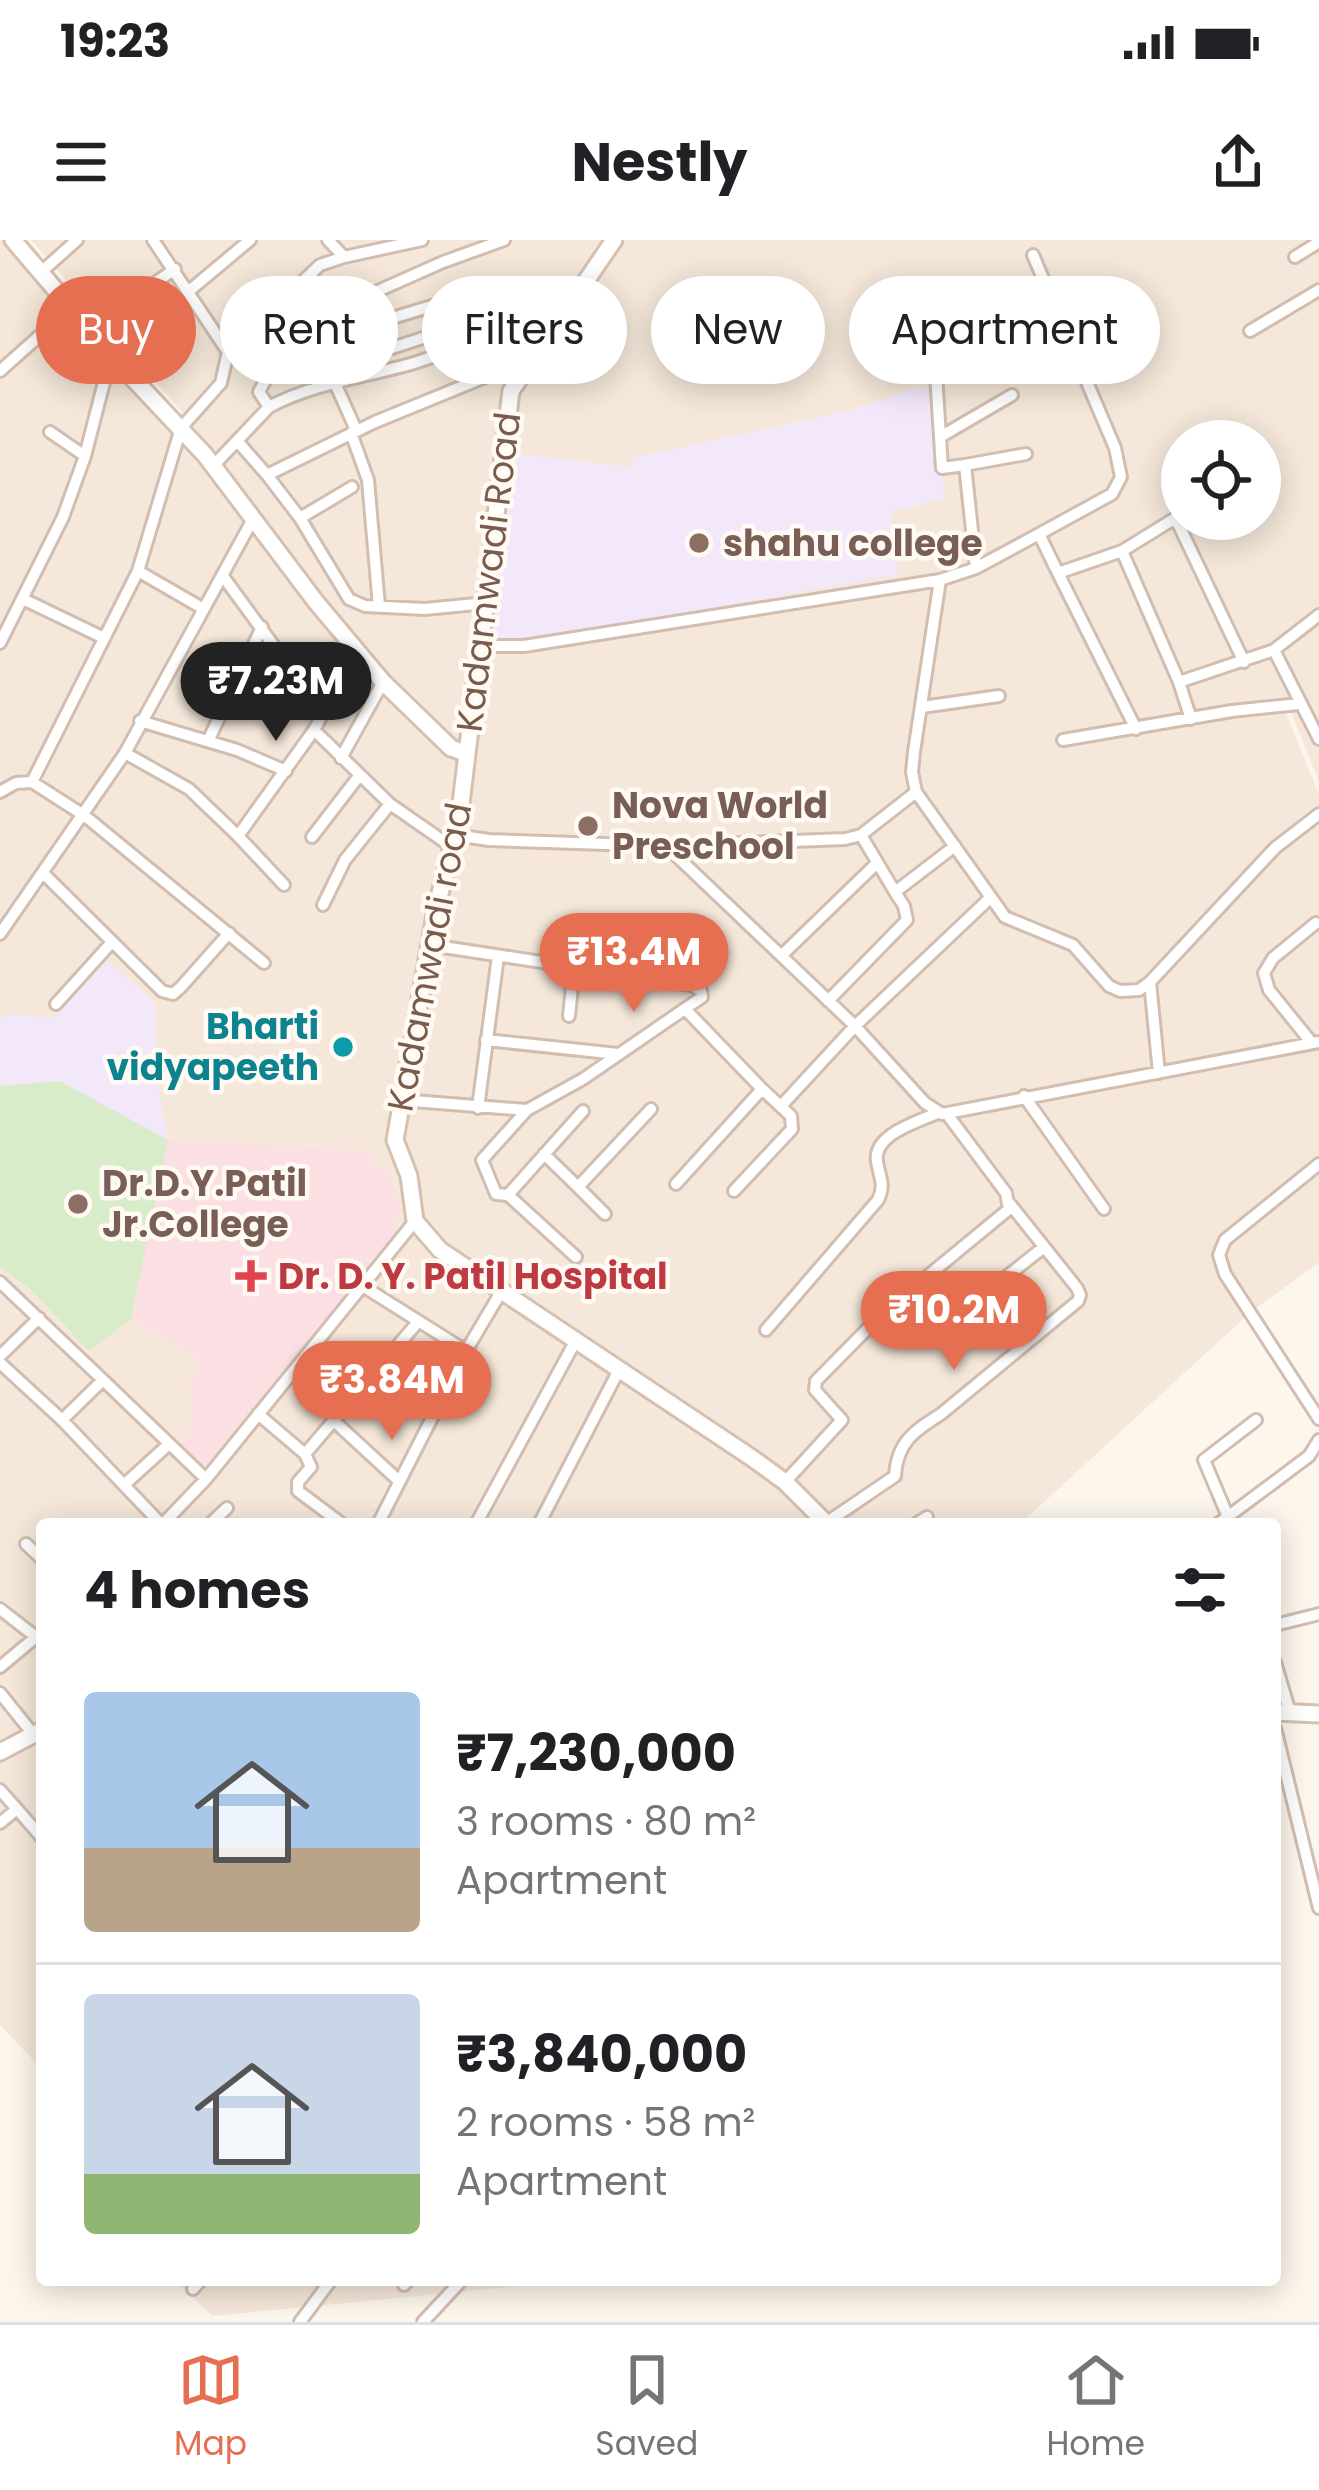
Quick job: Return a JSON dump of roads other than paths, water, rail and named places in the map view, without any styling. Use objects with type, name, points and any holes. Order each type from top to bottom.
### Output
[{"type":"street","name":"Kadamwadi Road","points":[[13,240],[43,276]]},
{"type":"street","points":[[40,273],[77,240]]},
{"type":"street","points":[[153,240],[179,276]]},
{"type":"street","points":[[196,285],[250,240]]},
{"type":"street","points":[[328,240],[344,257]]},
{"type":"street","points":[[309,276],[320,265],[344,257],[422,240]]},
{"type":"street","points":[[398,283],[503,240]]},
{"type":"street","name":"Kadamwadi Road","points":[[588,276],[614,240]]},
{"type":"street","points":[[1295,257],[1319,242]]},
{"type":"street","points":[[1033,255],[1042,276]]},
{"type":"street","points":[[165,276],[175,269]]},
{"type":"street","points":[[1250,331],[1319,290]]},
{"type":"street","points":[[196,302],[220,339]]},
{"type":"street","points":[[317,387],[317,377],[327,368],[422,337]]},
{"type":"street","points":[[0,371],[36,339]]},
{"type":"street","points":[[0,643],[63,517],[104,384]]},
{"type":"street","name":"Kadamwadi Road","points":[[139,384],[214,465],[383,682],[451,748],[465,753],[515,384]]},
{"type":"street","points":[[32,782],[139,572],[181,428],[220,384]]},
{"type":"street","points":[[263,384],[259,392],[269,406]]},
{"type":"street","points":[[214,465],[269,406],[330,384]]},
{"type":"street","points":[[335,384],[369,491],[379,606]]},
{"type":"street","points":[[267,476],[353,432],[469,384]]},
{"type":"street","points":[[936,384],[942,468],[1026,454]]},
{"type":"street","points":[[481,646],[524,646],[940,580],[976,568],[1112,494],[1121,476],[1115,448],[1088,384]]},
{"type":"street","points":[[940,436],[1012,395]]},
{"type":"street","points":[[50,432],[85,456]]},
{"type":"street","points":[[238,442],[300,518],[349,599],[365,607],[425,609],[486,603]]},
{"type":"street","points":[[965,465],[976,568]]},
{"type":"street","points":[[300,518],[352,487]]},
{"type":"street","points":[[0,934],[124,754],[253,519]]},
{"type":"street","points":[[1058,573],[1122,551],[1161,528]]},
{"type":"street","points":[[1039,534],[1136,729]]},
{"type":"street","points":[[1189,540],[1244,662]]},
{"type":"street","points":[[1122,551],[1191,718]]},
{"type":"street","points":[[139,572],[202,608]]},
{"type":"street","points":[[222,575],[318,706],[320,719],[238,836]]},
{"type":"street","points":[[940,580],[912,772],[916,792],[1005,917],[1073,945],[1109,986],[1129,992],[1150,982],[1274,848],[1319,814]]},
{"type":"street","points":[[23,599],[104,638]]},
{"type":"street","points":[[1179,682],[1274,650],[1319,615]]},
{"type":"street","points":[[208,741],[262,627]]},
{"type":"street","points":[[1274,650],[1319,739]]},
{"type":"street","points":[[341,758],[383,682]]},
{"type":"street","points":[[922,706],[999,696]]},
{"type":"street","points":[[1063,740],[1299,704]]},
{"type":"street","points":[[140,721],[286,771]]},
{"type":"street","points":[[314,730],[390,804],[453,841],[666,847],[818,842],[861,835],[916,792]]},
{"type":"street","name":"Kadamwadi road","points":[[415,1221],[409,1176],[395,1140],[453,841],[465,753]]},
{"type":"street","points":[[124,754],[189,789],[284,885]]},
{"type":"street","points":[[312,837],[359,776]]},
{"type":"street","points":[[0,791],[32,782],[85,816],[264,963]]},
{"type":"street","points":[[323,905],[345,860],[390,804]]},
{"type":"street","points":[[828,1000],[907,920],[904,905],[861,835]]},
{"type":"street","points":[[896,892],[955,846]]},
{"type":"street","points":[[666,847],[942,1114],[1081,1295],[941,1414],[918,1428],[902,1443],[895,1476],[836,1518]]},
{"type":"street","points":[[782,955],[876,864]]},
{"type":"street","points":[[44,874],[162,991],[172,994],[229,933]]},
{"type":"street","points":[[781,1106],[855,1026],[990,898]]},
{"type":"street","points":[[1315,1042],[1269,990],[1264,974],[1273,958],[1316,923]]},
{"type":"street","points":[[56,1004],[112,942]]},
{"type":"street","points":[[430,945],[697,987],[702,997],[551,1099],[527,1110],[482,1160],[496,1195],[508,1195],[576,1257]]},
{"type":"street","points":[[478,1108],[499,956]]},
{"type":"street","points":[[568,1016],[574,968]]},
{"type":"street","points":[[1150,982],[1159,1073]]},
{"type":"street","points":[[686,1010],[791,1116],[793,1129],[734,1191]]},
{"type":"street","points":[[486,1040],[618,1054]]},
{"type":"street","points":[[766,1330],[878,1200],[883,1184],[877,1161],[887,1137],[942,1114],[1315,1042]]},
{"type":"street","points":[[676,1184],[762,1089]]},
{"type":"street","points":[[1024,1096],[1104,1210]]},
{"type":"street","points":[[401,1100],[527,1110]]},
{"type":"street","points":[[578,1187],[651,1109]]},
{"type":"street","points":[[508,1195],[583,1111]]},
{"type":"street","points":[[544,1154],[605,1214]]},
{"type":"street","points":[[1319,1163],[1226,1240],[1219,1255],[1225,1274],[1319,1419]]},
{"type":"street","points":[[785,1482],[842,1420],[815,1390],[816,1382],[884,1312],[1005,1214],[1010,1204]]},
{"type":"street","points":[[168,1518],[206,1479],[415,1221],[440,1250],[785,1482],[821,1518]]},
{"type":"street","points":[[944,1326],[1044,1247]]},
{"type":"street","points":[[0,1282],[206,1479]]},
{"type":"street","points":[[361,1285],[466,1351]]},
{"type":"street","points":[[381,1518],[501,1292]]},
{"type":"street","points":[[39,1318],[0,1359],[156,1518]]},
{"type":"street","points":[[305,1454],[417,1323]]},
{"type":"street","points":[[479,1518],[575,1342]]},
{"type":"street","points":[[542,1518],[620,1368]]},
{"type":"street","points":[[62,1420],[103,1380]]},
{"type":"street","points":[[258,1414],[305,1454],[311,1467],[298,1482],[298,1492],[334,1518]]},
{"type":"street","points":[[1225,1518],[1204,1460],[1256,1420]]},
{"type":"street","points":[[334,1421],[399,1481]]},
{"type":"street","points":[[1231,1518],[1309,1456],[1319,1440]]},
{"type":"street","points":[[124,1484],[169,1444]]},
{"type":"street","points":[[216,1518],[227,1508]]},
{"type":"street","points":[[26,1544],[36,1553]]},
{"type":"street","points":[[0,1609],[36,1632]]},
{"type":"street","points":[[1281,1623],[1319,1614]]},
{"type":"street","points":[[0,1667],[36,1637]]},
{"type":"street","points":[[0,1693],[36,1730]]},
{"type":"street","points":[[1283,1713],[1319,1714]]},
{"type":"street","points":[[0,1752],[36,1733]]},
{"type":"street","points":[[1281,1753],[1319,1908]]},
{"type":"street","points":[[0,1790],[36,1831]]},
{"type":"street","points":[[0,1823],[17,1809]]},
{"type":"street","points":[[300,2322],[327,2286]]},
{"type":"street","points":[[423,2322],[456,2286]]},
{"type":"place","name":"shahu college","points":[[699,543]]},
{"type":"place","name":"Nova World Preschool","points":[[588,826]]},
{"type":"place","name":"Bharti vidyapeeth","points":[[343,1047]]},
{"type":"place","name":"Dr.D.Y.Patil Jr.College","points":[[78,1204]]},
{"type":"place","name":"Dr. D. Y. Patil Hospital","points":[[251,1276]]}]
